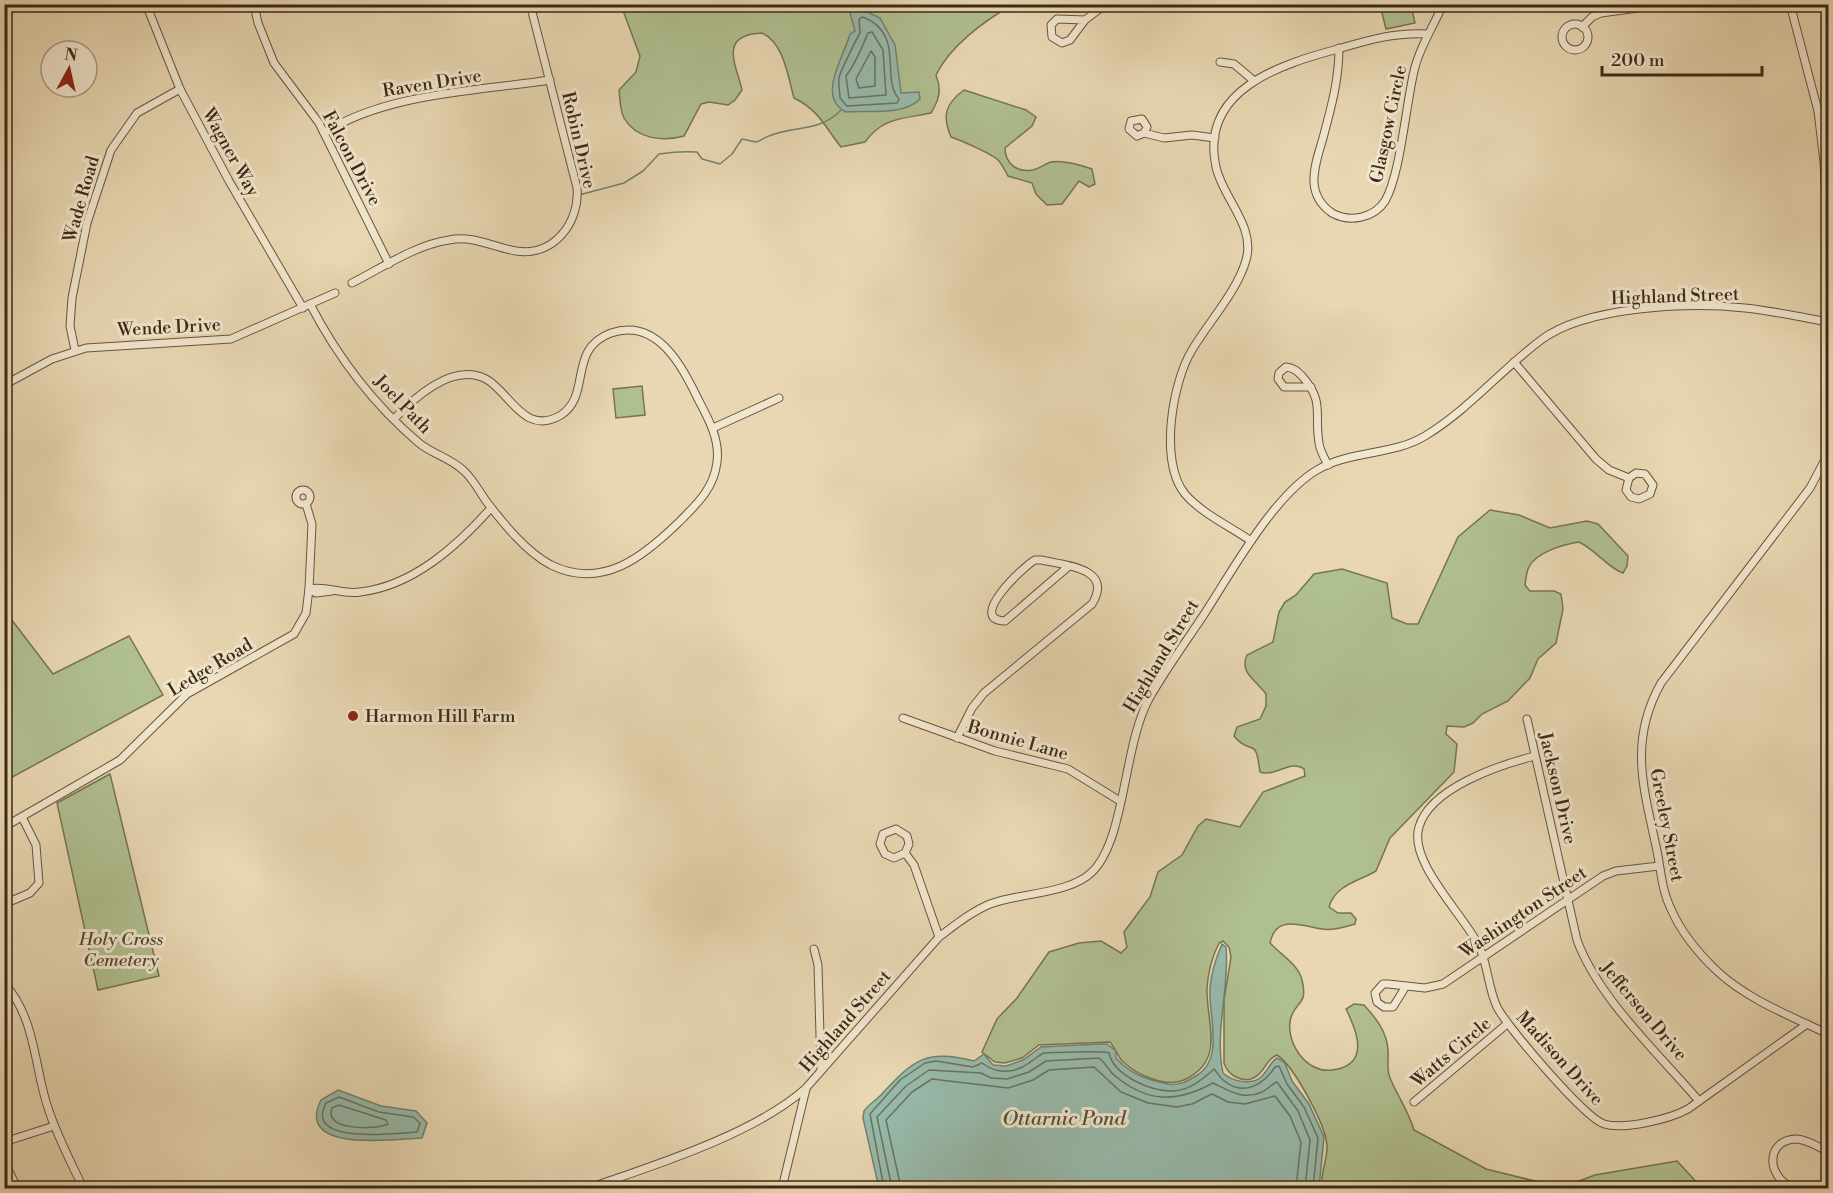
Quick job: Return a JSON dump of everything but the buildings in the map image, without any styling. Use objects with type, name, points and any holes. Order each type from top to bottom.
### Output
[{"type":"main road","points":[[4,17],[10,4]]},
{"type":"street","name":"Wagner Way","points":[[146,4],[180,89],[242,203],[307,306]]},
{"type":"street","name":"Falcon Drive","points":[[254,4],[258,24],[274,63],[324,133],[389,264]]},
{"type":"street","name":"Robin Drive","points":[[352,283],[431,244],[450,239],[475,239],[523,252],[542,248],[562,235],[575,213],[577,188],[530,4]]},
{"type":"street","points":[[1085,20],[1057,20],[1051,25],[1052,37],[1062,43],[1070,40],[1085,20],[1106,4]]},
{"type":"street","name":"Glasgow Circle","points":[[1339,48],[1337,81],[1317,161],[1314,184],[1319,199],[1326,208],[1342,217],[1353,218],[1373,212],[1388,194],[1413,76],[1427,34],[1443,4]]},
{"type":"street","points":[[1582,27],[1597,15],[1667,4]]},
{"type":"street","points":[[1790,4],[1818,111],[1824,162],[1828,248]]},
{"type":"street","points":[[1251,542],[1187,496],[1177,481],[1171,453],[1171,432],[1180,377],[1191,351],[1240,276],[1248,251],[1241,220],[1216,169],[1215,138],[1223,113],[1253,80],[1292,61],[1397,34],[1427,34]]},
{"type":"street","points":[[1220,62],[1234,64],[1253,80]]},
{"type":"street","name":"Raven Drive","points":[[324,133],[351,117],[381,106],[550,80]]},
{"type":"street","name":"Wade Road","points":[[75,350],[70,326],[72,298],[87,223],[108,158],[116,140],[137,113],[153,102],[180,89]]},
{"type":"street","points":[[1144,133],[1164,138],[1192,135],[1215,138]]},
{"type":"street","name":"Wende Drive","points":[[4,385],[75,350],[98,345],[231,339],[335,293]]},
{"type":"street","name":"Joel Path","points":[[307,306],[342,358],[394,419],[419,443],[466,472],[491,508],[531,550],[551,565],[587,574],[612,571],[645,553],[700,501],[710,485],[717,461],[712,428],[676,357],[646,334],[622,330],[604,336],[589,349],[582,360],[573,402],[554,418],[542,420],[524,415],[492,384],[482,377],[469,375],[427,389],[394,419]]},
{"type":"street","name":"Highland Street","points":[[589,1188],[738,1130],[782,1109],[806,1088],[939,937],[966,917],[989,905],[1063,887],[1087,877],[1106,852],[1120,801],[1134,733],[1143,710],[1251,542],[1301,482],[1328,465],[1401,447],[1424,437],[1451,417],[1514,362],[1562,327],[1609,313],[1647,309],[1735,307],[1828,322]]},
{"type":"street","points":[[1514,362],[1596,459],[1609,470],[1629,478]]},
{"type":"street","points":[[1311,387],[1284,387],[1279,382],[1279,373],[1286,367],[1293,368],[1311,387],[1319,404],[1320,446],[1328,465]]},
{"type":"street","points":[[712,428],[779,398]]},
{"type":"street","name":"Greeley Street","points":[[1828,453],[1820,471],[1800,501],[1678,658],[1650,706],[1641,742],[1641,767],[1659,866],[1671,910],[1707,961],[1726,979],[1747,993],[1828,1034]]},
{"type":"street","points":[[1820,471],[1828,474]]},
{"type":"street","name":"Ledge Road","points":[[4,827],[120,760],[187,694],[288,639],[304,618],[309,589],[312,531],[306,504]]},
{"type":"street","points":[[309,589],[316,593],[360,592],[407,578],[438,558],[491,508]]},
{"type":"street","points":[[957,738],[972,708],[984,693],[1092,604],[1098,589],[1095,578],[1081,568],[1041,560],[1030,563],[999,593],[993,609],[994,614],[1001,621],[1010,618],[1069,566]]},
{"type":"street","name":"Bonnie Lane","points":[[903,717],[1007,755],[1068,769],[1120,801]]},
{"type":"street","name":"Jackson Drive","points":[[1527,719],[1568,899]]},
{"type":"street","name":"Madison Drive","points":[[1535,756],[1488,770],[1431,807],[1419,825],[1418,849],[1479,945],[1494,999],[1507,1024],[1579,1105],[1603,1124],[1622,1125],[1665,1119],[1699,1101],[1808,1024]]},
{"type":"street","points":[[4,904],[30,893],[39,883],[36,845],[22,817]]},
{"type":"street","points":[[893,829],[904,832],[909,842],[905,853],[894,858],[884,853],[880,842],[885,832],[893,829]]},
{"type":"street","points":[[905,853],[914,865],[939,937]]},
{"type":"street","name":"Washington Street","points":[[1406,986],[1392,1007],[1384,1007],[1377,1002],[1376,990],[1383,984],[1437,987],[1603,876],[1616,871],[1659,866]]},
{"type":"street","name":"Jefferson Drive","points":[[1568,899],[1577,940],[1590,971],[1699,1101]]},
{"type":"street","points":[[813,949],[818,965],[821,1070]]},
{"type":"street","points":[[4,984],[16,999],[28,1028],[54,1126],[83,1188]]},
{"type":"street","name":"Watts Circle","points":[[1414,1102],[1507,1024]]},
{"type":"street","points":[[782,1188],[806,1088]]},
{"type":"street","points":[[4,1142],[54,1126]]},
{"type":"street","points":[[1793,1188],[1780,1182],[1773,1169],[1774,1155],[1780,1146],[1789,1141],[1800,1140],[1828,1152]]},
{"type":"street","points":[[4,1161],[17,1188]]},
{"type":"green space","points":[[621,5],[1012,5],[969,35],[942,64],[936,75],[939,95],[931,113],[886,123],[865,142],[841,147],[816,114],[794,98],[780,52],[775,44],[762,33],[739,39],[735,45],[734,61],[742,90],[735,100],[728,105],[709,102],[701,104],[684,136],[667,139],[643,135],[635,131],[624,118],[619,90],[636,72],[640,56]]},
{"type":"green space","points":[[1380,5],[1411,5],[1415,23],[1386,29]]},
{"type":"green space","points":[[964,90],[1026,110],[1036,117],[1032,126],[1005,148],[1007,159],[1013,166],[1027,171],[1051,162],[1072,163],[1092,169],[1095,184],[1089,187],[1079,181],[1062,204],[1047,205],[1036,194],[1032,183],[1008,176],[995,157],[951,137],[946,117],[947,111],[953,100]]},
{"type":"green space","points":[[642,386],[645,415],[616,418],[613,389]]},
{"type":"green space","points":[[1490,510],[1519,515],[1550,528],[1587,521],[1598,524],[1628,556],[1627,566],[1623,573],[1618,571],[1579,542],[1544,553],[1529,567],[1525,585],[1530,591],[1554,591],[1561,594],[1563,609],[1556,643],[1538,659],[1530,678],[1508,701],[1482,714],[1473,723],[1464,727],[1447,726],[1446,734],[1457,744],[1454,772],[1390,838],[1376,871],[1348,884],[1332,900],[1329,907],[1338,913],[1351,913],[1356,919],[1355,924],[1322,929],[1290,924],[1278,928],[1273,934],[1270,943],[1297,969],[1302,980],[1304,994],[1291,1017],[1291,1036],[1299,1054],[1314,1067],[1332,1070],[1344,1067],[1352,1061],[1358,1046],[1354,1027],[1346,1009],[1354,1004],[1364,1005],[1377,1020],[1386,1037],[1389,1074],[1414,1130],[1486,1169],[1555,1186],[1571,1184],[1595,1175],[1677,1161],[1702,1188],[1322,1188],[1327,1152],[1326,1137],[1308,1097],[1284,1061],[1277,1055],[1255,1077],[1245,1080],[1234,1076],[1226,1068],[1224,1063],[1224,1000],[1231,957],[1229,947],[1223,941],[1219,943],[1214,954],[1207,988],[1210,1051],[1198,1071],[1186,1079],[1170,1082],[1152,1079],[1122,1061],[1110,1042],[1039,1045],[1022,1058],[1005,1063],[995,1062],[982,1052],[997,1019],[1017,998],[1049,952],[1079,943],[1101,941],[1121,953],[1127,947],[1124,932],[1150,897],[1158,872],[1182,855],[1198,826],[1206,819],[1240,827],[1263,792],[1305,776],[1304,769],[1299,766],[1266,773],[1260,772],[1254,749],[1234,736],[1237,727],[1260,719],[1266,706],[1266,694],[1247,672],[1245,661],[1247,655],[1273,642],[1279,612],[1285,602],[1296,595],[1314,574],[1342,569],[1387,583],[1392,618],[1407,624],[1418,624],[1458,537]]},
{"type":"green space","points":[[5,611],[53,674],[129,636],[163,695],[5,781]]},
{"type":"green space","name":"Holy Cross Cemetery","points":[[110,774],[159,976],[98,990],[57,803]]},
{"type":"water","points":[[848,5],[858,5],[861,9],[880,18],[895,45],[901,93],[919,92],[920,99],[913,104],[895,110],[846,112],[837,105],[833,97],[834,76],[850,34],[855,31]]},
{"type":"water","name":"Ottarnic Pond","points":[[1222,944],[1226,947],[1227,962],[1220,1042],[1223,1073],[1236,1080],[1247,1082],[1261,1077],[1277,1058],[1285,1063],[1292,1081],[1309,1104],[1324,1137],[1319,1188],[879,1188],[863,1118],[864,1111],[902,1074],[921,1060],[944,1056],[974,1061],[984,1054],[993,1065],[1006,1066],[1023,1060],[1041,1047],[1107,1044],[1116,1051],[1116,1058],[1121,1064],[1133,1072],[1168,1084],[1185,1082],[1204,1070],[1213,1049],[1211,977]]},
{"type":"water","points":[[338,1090],[381,1106],[416,1111],[427,1123],[422,1138],[371,1141],[334,1136],[322,1129],[317,1117],[321,1100]]},
{"type":"waterway","points":[[579,195],[624,183],[643,171],[659,154],[697,152],[702,159],[720,164],[732,154],[742,139],[756,142],[779,133],[815,125],[833,117],[841,110]]},
{"type":"place","name":"Harmon Hill Farm","points":[[353,716]]}]
